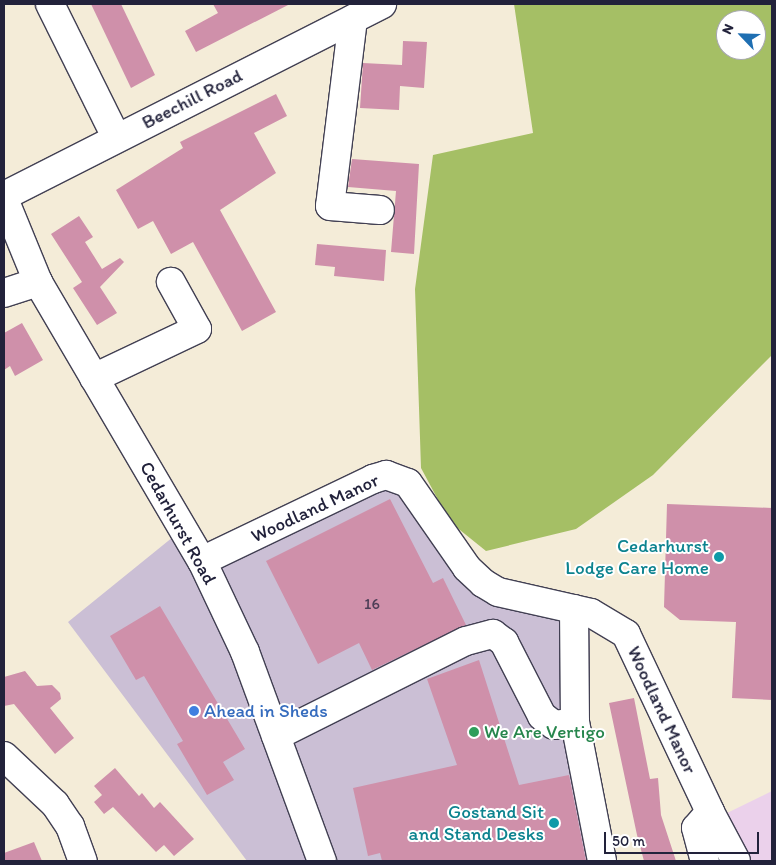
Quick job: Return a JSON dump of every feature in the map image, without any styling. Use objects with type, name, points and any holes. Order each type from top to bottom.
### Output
[{"type":"street","points":[[50,4],[116,137]]},
{"type":"street","name":"Beechill Road","points":[[4,198],[116,137],[382,4]]},
{"type":"street","points":[[353,19],[330,206],[380,210]]},
{"type":"street","name":"Cedarhurst Road","points":[[4,198],[38,282],[202,561],[245,652],[322,861]]},
{"type":"street","points":[[4,293],[38,282]]},
{"type":"street","points":[[94,378],[197,329],[171,282]]},
{"type":"street","name":"Woodland Manor","points":[[202,561],[386,475],[398,477],[416,491],[467,568],[483,583],[498,592],[574,609],[626,634],[710,812],[736,861]]},
{"type":"street","points":[[574,609],[575,722],[602,861]]},
{"type":"street","points":[[276,736],[466,641],[493,634],[504,642],[542,716],[554,725],[575,722]]},
{"type":"street","points":[[4,756],[55,804],[70,826],[83,861]]},
{"type":"street","points":[[705,861],[696,828],[710,812]]},
{"type":"shaded area","points":[[380,487],[404,496],[469,591],[506,608],[590,626],[589,739],[615,861],[247,861],[68,622],[173,537],[194,578]]},
{"type":"shaded area","points":[[772,791],[772,861],[717,861],[725,814]]},
{"type":"green space","points":[[514,4],[772,4],[772,355],[653,475],[576,529],[486,551],[450,522],[421,468],[415,289],[433,155],[533,133]]},
{"type":"building","points":[[91,4],[121,4],[155,75],[131,88]]},
{"type":"building","points":[[213,4],[290,4],[196,52],[185,31],[218,13]]},
{"type":"building","points":[[403,41],[427,42],[424,88],[400,86],[399,110],[360,108],[363,63],[402,65]]},
{"type":"building","points":[[276,94],[287,116],[254,133],[276,173],[220,210],[276,312],[242,331],[193,242],[171,254],[153,221],[138,229],[116,190],[183,148],[180,142]]},
{"type":"building","points":[[352,159],[419,164],[414,254],[391,252],[396,191],[348,187]]},
{"type":"building","points":[[79,216],[93,237],[85,242],[102,269],[120,258],[124,262],[100,287],[117,313],[97,325],[73,288],[82,282],[51,234]]},
{"type":"building","points":[[317,244],[386,250],[384,281],[334,276],[335,267],[315,265]]},
{"type":"building","points":[[22,323],[43,360],[15,376],[10,366],[4,370],[4,333]]},
{"type":"building","points":[[390,499],[433,583],[443,578],[466,625],[372,670],[359,643],[318,664],[266,561]]},
{"type":"building","name":"Cedarhurst Lodge Care Home","points":[[667,504],[772,508],[772,700],[732,698],[736,622],[680,620],[664,607]]},
{"type":"building","name":"Ahead in Sheds","points":[[160,606],[245,749],[223,762],[234,780],[207,795],[177,744],[183,741],[144,676],[136,680],[110,636]]},
{"type":"building","points":[[479,660],[519,785],[569,775],[586,861],[382,861],[380,853],[368,856],[353,788],[457,765],[427,679]]},
{"type":"building","points":[[25,671],[37,686],[52,685],[60,693],[61,699],[50,708],[74,738],[55,754],[14,704],[4,706],[4,677]]},
{"type":"building","points":[[634,698],[650,779],[658,778],[661,815],[676,861],[644,861],[637,835],[609,703]]},
{"type":"building","points":[[115,768],[139,796],[142,793],[154,808],[160,802],[194,839],[174,856],[164,845],[156,852],[113,807],[104,814],[94,802],[102,795],[94,786]]},
{"type":"building","points":[[34,842],[42,861],[4,861],[4,853]]},
{"type":"place","name":"Cedarhurst Lodge Care Home","points":[[719,557]]},
{"type":"place","name":"Ahead in Sheds","points":[[194,711]]},
{"type":"place","name":"We Are Vertigo","points":[[474,732]]},
{"type":"place","name":"Gostand Sit and Stand Desks","points":[[554,823]]}]
